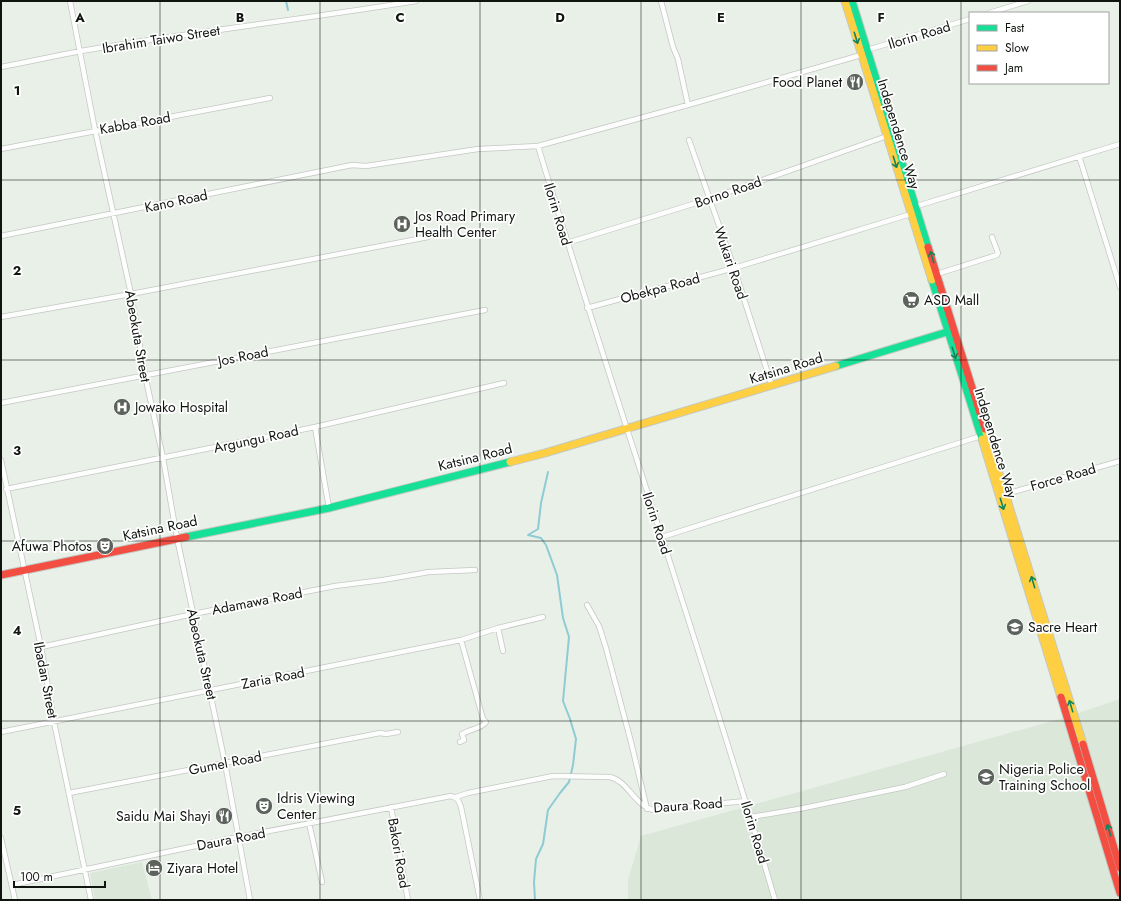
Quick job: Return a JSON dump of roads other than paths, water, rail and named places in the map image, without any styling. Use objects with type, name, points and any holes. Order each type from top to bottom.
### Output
[{"type":"main road","name":"Independence Way","points":[[845,1],[916,206],[1120,868]]},
{"type":"main road","name":"Independence Way","points":[[852,1],[864,53],[887,136],[981,436],[1120,893]]},
{"type":"main road","name":"Katsina Road","points":[[1,575],[329,508],[545,453],[948,332]]},
{"type":"street","name":"Abeokuta Street","points":[[70,1],[95,130],[131,294],[145,375],[163,458],[177,538],[225,763],[250,900]]},
{"type":"street","name":"Ibrahim Taiwo Street","points":[[1,68],[80,51],[416,1]]},
{"type":"street","points":[[661,1],[673,48],[678,59],[688,105]]},
{"type":"street","points":[[992,12],[1028,1]]},
{"type":"street","name":"Ilorin Road","points":[[775,900],[746,801],[587,308],[538,146],[688,105],[864,53],[969,19]]},
{"type":"street","name":"Kabba Road","points":[[1,149],[270,98]]},
{"type":"street","name":"Borno Road","points":[[567,243],[709,199],[887,136]]},
{"type":"street","name":"Wukari Road","points":[[689,140],[734,268],[772,386]]},
{"type":"street","points":[[916,206],[1120,144]]},
{"type":"street","name":"Kano Road","points":[[1,236],[352,165],[366,166],[478,149],[538,146]]},
{"type":"street","points":[[1079,156],[1120,287]]},
{"type":"street","name":"Obekpa Road","points":[[587,308],[734,268],[911,214]]},
{"type":"street","points":[[1,317],[131,294],[428,237]]},
{"type":"street","points":[[937,274],[997,255],[998,253],[992,237]]},
{"type":"street","name":"Jos Road","points":[[1,403],[485,310]]},
{"type":"street","name":"Argungu Road","points":[[6,489],[315,427],[504,382]]},
{"type":"street","points":[[315,427],[329,508]]},
{"type":"street","points":[[662,537],[981,436]]},
{"type":"street","name":"Ibadan Street","points":[[1,460],[23,570],[41,647],[54,722],[91,900]]},
{"type":"street","name":"Force Road","points":[[1006,494],[1120,461]]},
{"type":"street","name":"Adamawa Road","points":[[41,647],[193,614],[335,586],[429,572],[475,570]]},
{"type":"street","points":[[587,605],[599,626],[606,648],[648,809]]},
{"type":"street","name":"Zaria Road","points":[[1,732],[460,640],[498,628],[543,617]]},
{"type":"street","points":[[498,628],[503,651]]},
{"type":"street","points":[[460,640],[483,720],[486,722],[482,727],[472,729],[462,734],[464,740],[460,742]]},
{"type":"street","name":"Gumel Road","points":[[69,793],[380,733],[386,734],[398,732]]},
{"type":"street","points":[[751,817],[800,809],[905,786],[944,774]]},
{"type":"street","name":"Daura Road","points":[[12,885],[238,837],[391,807],[453,797],[541,778],[561,776],[610,776],[618,779],[634,799],[648,809],[653,810],[746,801]]},
{"type":"street","points":[[453,797],[459,800],[461,807],[480,900]]},
{"type":"street","name":"Bakori Road","points":[[391,807],[408,900]]},
{"type":"street","points":[[310,823],[322,882]]},
{"type":"street","points":[[1,838],[15,900]]},
{"type":"waterway","points":[[286,1],[288,10]]},
{"type":"waterway","points":[[535,900],[534,882],[536,859],[543,844],[548,810],[569,782],[573,765],[576,739],[563,701],[569,637],[563,618],[557,575],[546,545],[541,538],[528,535],[538,529],[541,503],[548,472]]},
{"type":"place","name":"Food Planet","points":[[855,82]]},
{"type":"place","name":"Jos Road Primary Health Center","points":[[402,224]]},
{"type":"place","name":"ASD Mall","points":[[911,300]]},
{"type":"place","name":"Jowako Hospital","points":[[122,407]]},
{"type":"place","name":"Afuwa Photos","points":[[105,546]]},
{"type":"place","name":"Sacre Heart","points":[[1015,627]]},
{"type":"place","name":"Nigeria Police Training School","points":[[986,777]]},
{"type":"place","name":"Idris Viewing Center","points":[[264,806]]},
{"type":"place","name":"Saidu Mai Shayi","points":[[224,816]]},
{"type":"place","name":"Ziyara Hotel","points":[[154,868]]}]
